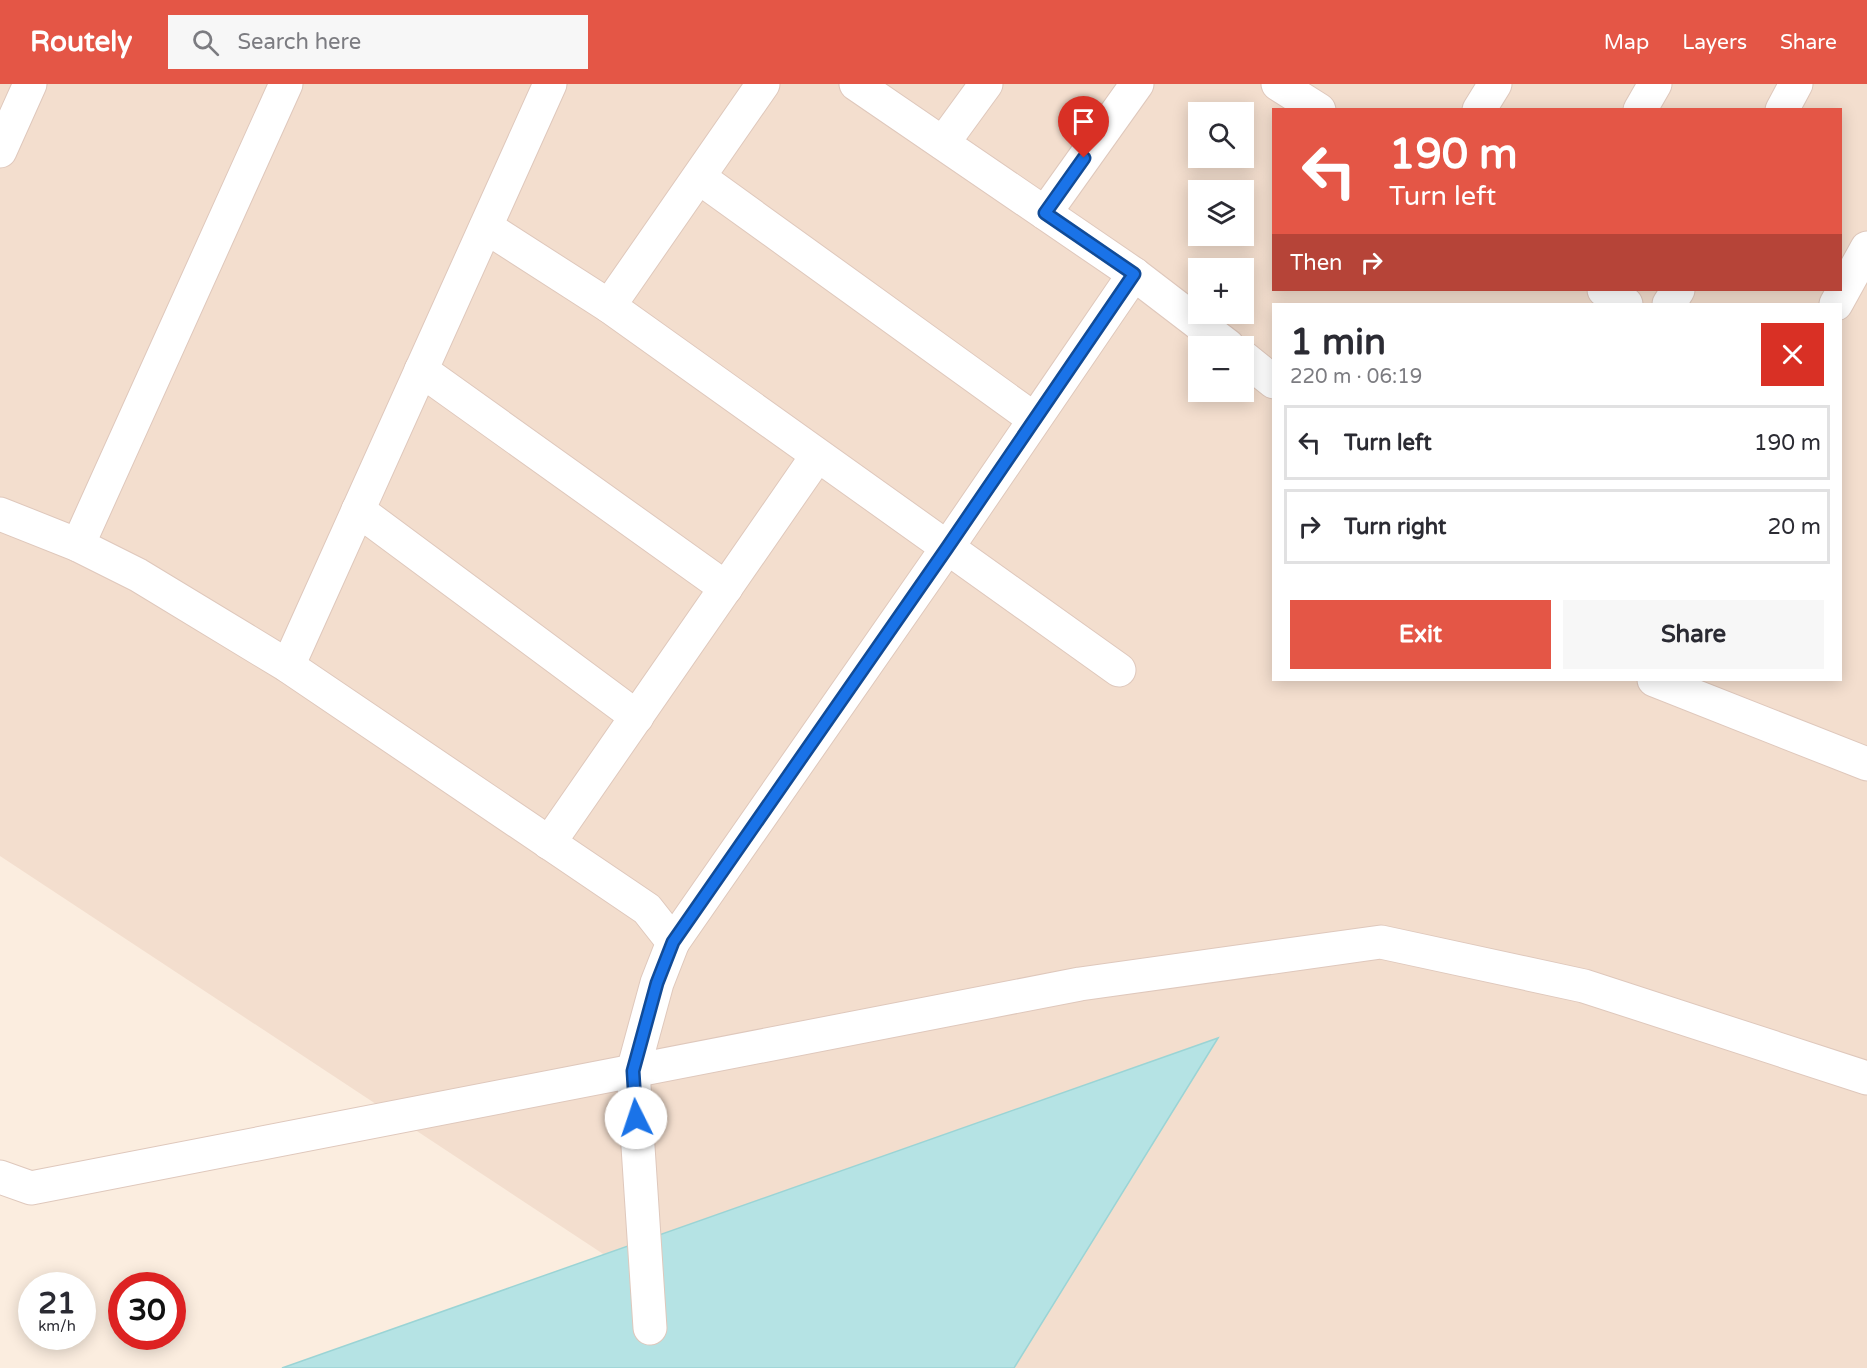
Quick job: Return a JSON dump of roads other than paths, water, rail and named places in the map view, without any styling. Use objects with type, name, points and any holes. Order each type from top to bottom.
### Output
[{"type":"street","points":[[0,151],[30,84]]},
{"type":"street","points":[[78,545],[286,84]]},
{"type":"street","points":[[288,666],[550,84]]},
{"type":"street","points":[[609,306],[764,84]]},
{"type":"street","points":[[856,84],[1134,274],[1215,336]]},
{"type":"street","points":[[943,143],[987,84]]},
{"type":"street","points":[[1045,213],[1137,84]]},
{"type":"street","points":[[1278,84],[1319,100]]},
{"type":"street","points":[[1480,108],[1495,84]]},
{"type":"street","points":[[1641,108],[1655,84]]},
{"type":"street","points":[[1783,108],[1796,84]]},
{"type":"street","points":[[700,178],[1034,419]]},
{"type":"street","points":[[486,227],[609,306],[1119,670]]},
{"type":"street","points":[[1837,303],[1867,248]]},
{"type":"street","points":[[650,1328],[633,1071],[657,983],[673,942],[1134,274]]},
{"type":"street","points":[[1606,291],[1624,303]]},
{"type":"street","points":[[1254,366],[1272,380]]},
{"type":"street","points":[[421,370],[726,588]]},
{"type":"street","points":[[549,843],[817,456]]},
{"type":"street","points":[[358,510],[637,717]]},
{"type":"street","points":[[0,514],[78,545],[138,575],[288,666],[647,909],[673,942]]},
{"type":"street","points":[[1659,681],[1865,759]]},
{"type":"street","points":[[0,1177],[31,1188],[1080,984],[1381,942],[1584,986],[1867,1078]]},
{"type":"water","points":[[1218,1038],[1014,1368],[282,1368]]}]
